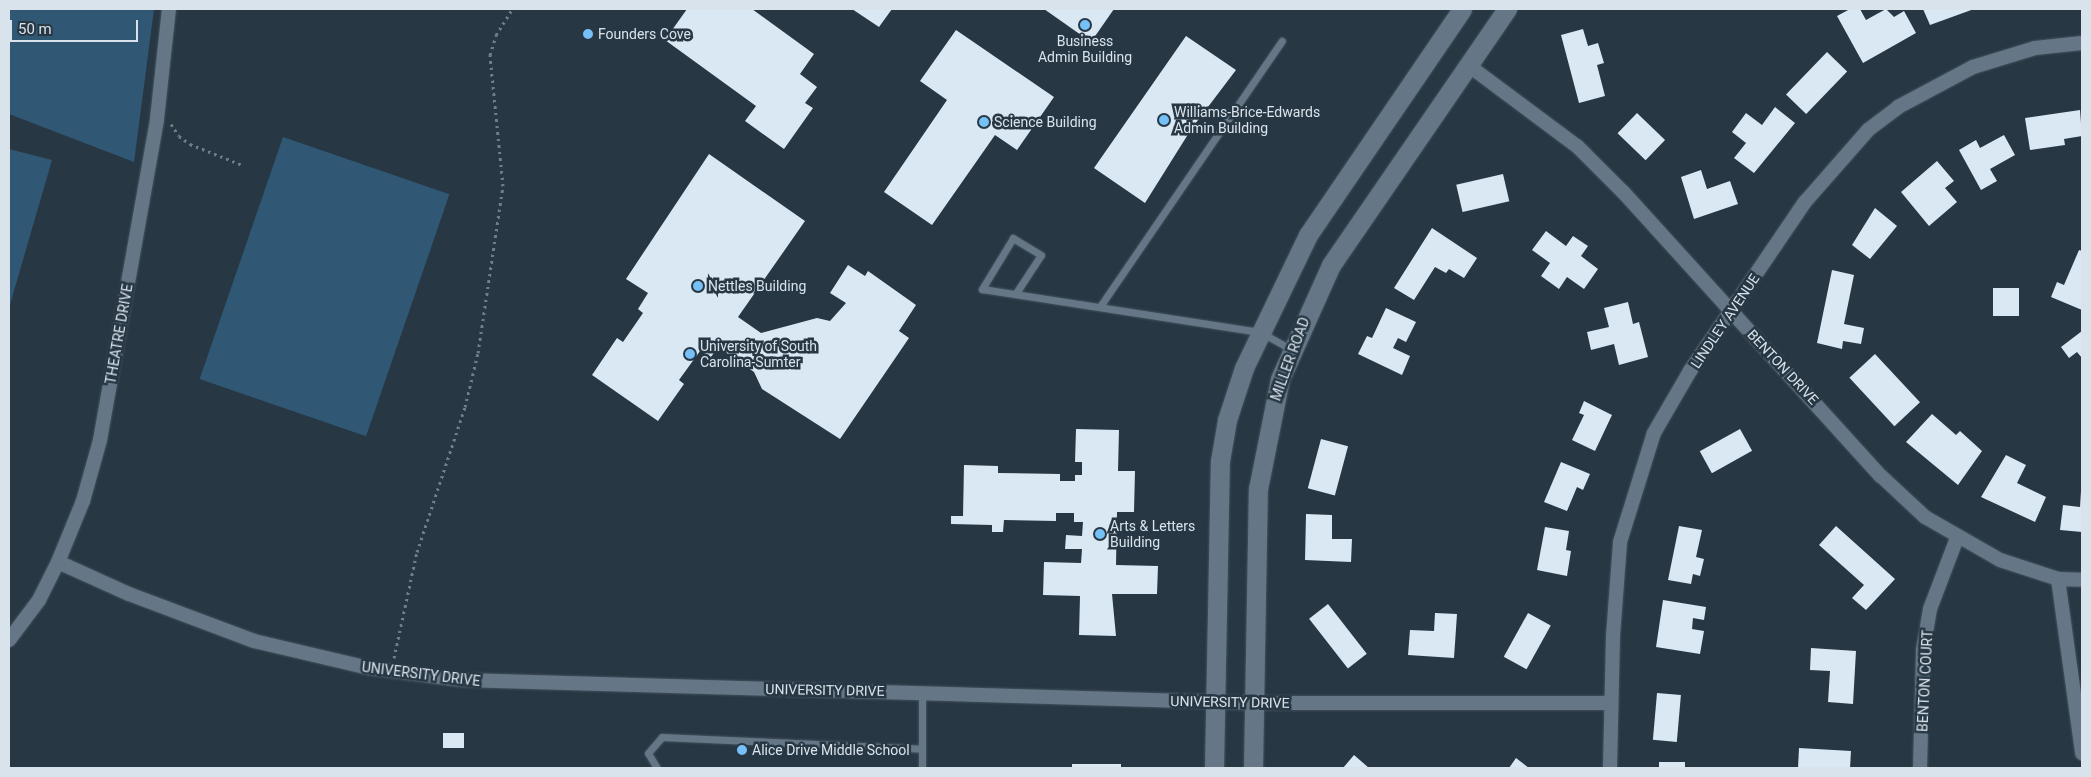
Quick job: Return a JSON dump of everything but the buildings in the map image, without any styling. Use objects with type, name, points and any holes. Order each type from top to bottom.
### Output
[{"type":"street","name":"THEATRE DRIVE","points":[[9,640],[39,600],[58,562],[83,501],[100,440],[158,111],[169,9]]},
{"type":"street","points":[[1214,768],[1213,702],[1220,461],[1227,420],[1260,332],[1308,235],[1462,9]]},
{"type":"street","name":"MILLER ROAD","points":[[1253,768],[1258,489],[1271,410],[1291,349],[1331,265],[1507,9]]},
{"type":"street","name":"LINDLEY AVENUE","points":[[1610,768],[1616,578],[1627,509],[1654,433],[1732,311],[1829,171],[1868,130],[1898,107],[1973,68],[2035,48],[2082,42]]},
{"type":"street","name":"BENTON DRIVE","points":[[1468,65],[1578,147],[1732,311],[1903,499],[1957,538],[2000,560],[2058,579],[2082,580]]},
{"type":"street","name":"BENTON COURT","points":[[1920,768],[1923,650],[1930,609],[1957,538]]},
{"type":"street","name":"UNIVERSITY DRIVE","points":[[58,562],[129,594],[254,641],[393,672],[547,685],[922,691],[1213,702],[1612,703]]},
{"type":"street","points":[[2058,579],[2082,753]]},
{"type":"lane","points":[[1101,305],[1282,41]]},
{"type":"lane","points":[[1016,293],[1041,255],[1013,238],[982,289],[1101,305],[1260,332],[1291,349]]},
{"type":"lane","points":[[922,691],[922,768]]},
{"type":"lane","points":[[657,768],[648,753],[662,737],[922,750]]},
{"type":"path","points":[[393,672],[394,646],[417,552],[464,408],[478,353],[503,186],[490,55],[496,35],[512,9]]},
{"type":"path","points":[[158,111],[190,144],[242,165]]},
{"type":"shaded area","points":[[9,9],[154,9],[134,162],[9,114]]},
{"type":"shaded area","points":[[283,137],[449,194],[366,436],[200,379]]},
{"type":"shaded area","points":[[9,149],[52,160],[9,308]]},
{"type":"place","name":"Business Admin Building","points":[[1085,25]]},
{"type":"place","name":"Founders Cove","points":[[588,34]]},
{"type":"place","name":"Williams-Brice-Edwards Admin Building","points":[[1164,120]]},
{"type":"place","name":"Science Building","points":[[984,122]]},
{"type":"place","name":"Nettles Building","points":[[698,286]]},
{"type":"place","name":"University of South Carolina-Sumter","points":[[690,354]]},
{"type":"place","name":"Arts & Letters Building","points":[[1100,534]]},
{"type":"place","name":"Alice Drive Middle School","points":[[742,750]]}]
